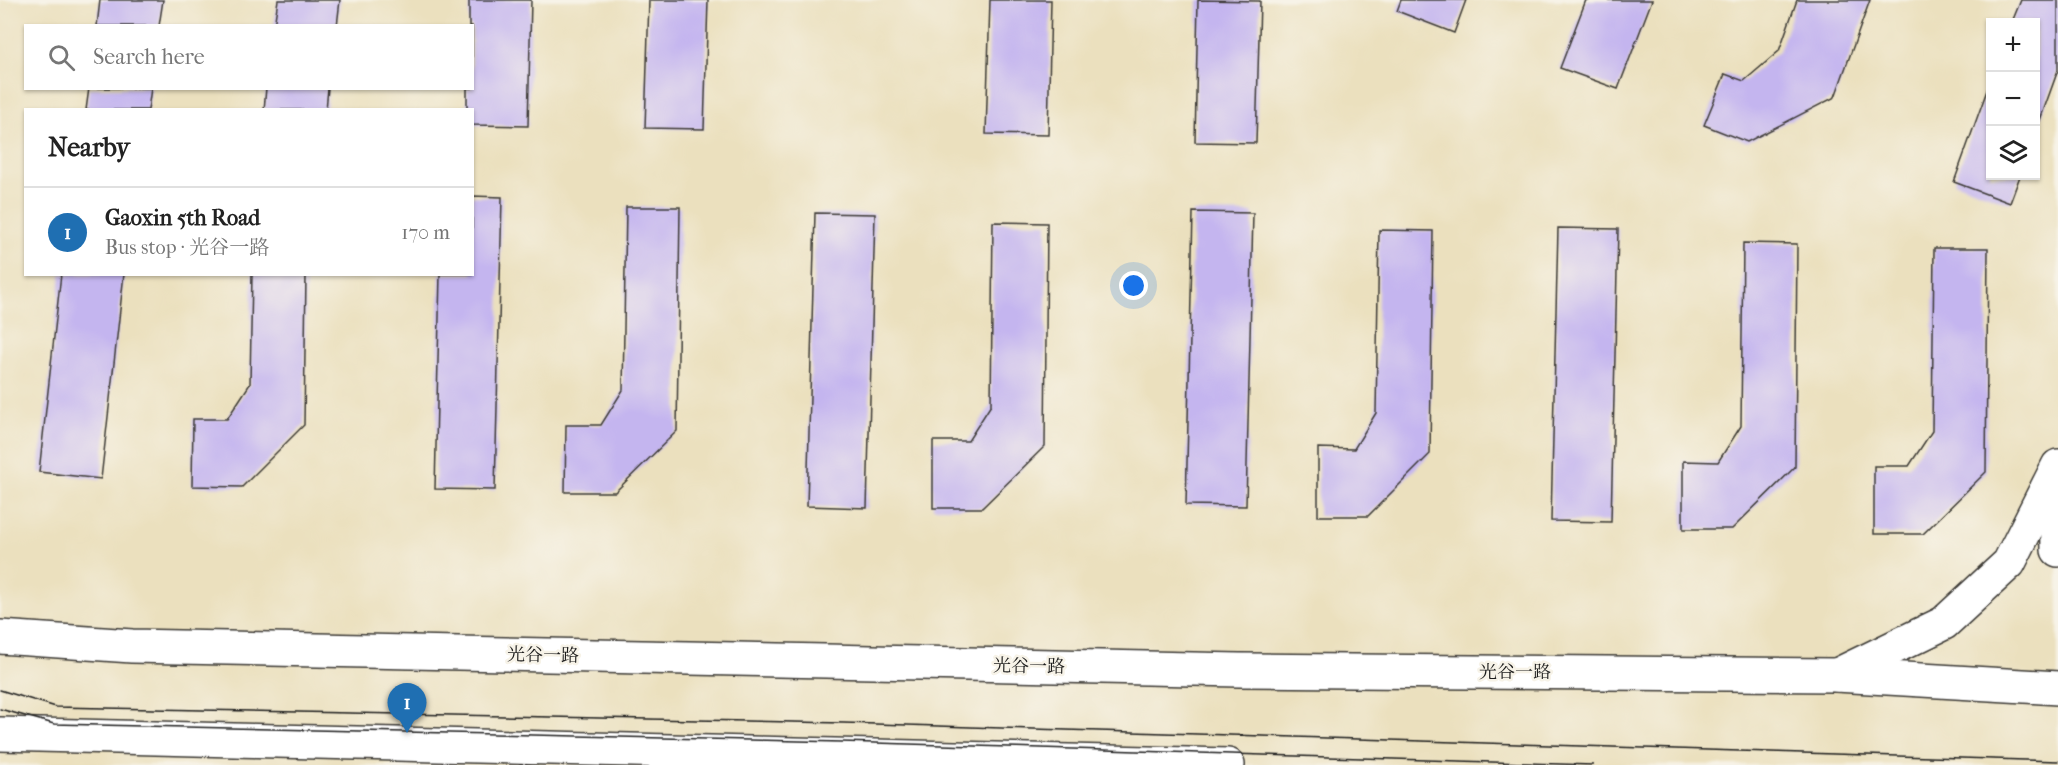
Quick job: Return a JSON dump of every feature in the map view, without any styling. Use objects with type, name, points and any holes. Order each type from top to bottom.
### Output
[{"type":"main road","points":[[2057,469],[2058,550]]},
{"type":"main road","points":[[1836,675],[1944,622],[2010,563],[2057,469]]},
{"type":"main road","name":"光谷一路","points":[[0,637],[132,646],[1227,670],[1836,675],[2058,688]]},
{"type":"main road","points":[[0,734],[1228,765]]},
{"type":"building","points":[[100,0],[163,0],[159,24],[97,24]]},
{"type":"building","points":[[278,0],[340,0],[337,24],[274,24]]},
{"type":"building","points":[[469,0],[531,0],[528,126],[474,125],[474,108],[467,108],[467,90],[474,90],[474,24],[469,24]]},
{"type":"building","points":[[649,0],[708,0],[704,129],[645,128]]},
{"type":"building","points":[[990,0],[1051,0],[1048,135],[986,134]]},
{"type":"building","points":[[1198,0],[1260,1],[1256,143],[1195,142]]},
{"type":"building","points":[[1401,0],[1466,0],[1454,33],[1397,11]]},
{"type":"building","points":[[1586,0],[1652,0],[1618,89],[1560,68]]},
{"type":"building","points":[[1797,0],[1870,0],[1835,97],[1747,142],[1704,125],[1725,74],[1744,81],[1779,51]]},
{"type":"building","points":[[2021,0],[2058,0],[2058,70],[2040,120],[2040,18],[2014,18]]},
{"type":"building","points":[[89,90],[151,90],[148,108],[86,108]]},
{"type":"building","points":[[266,90],[328,90],[326,108],[264,108]]},
{"type":"building","points":[[1986,93],[1986,180],[2019,180],[2010,203],[1954,182]]},
{"type":"building","points":[[474,196],[502,197],[495,490],[435,489],[440,276],[474,276]]},
{"type":"building","points":[[626,207],[680,207],[677,431],[615,492],[565,492],[566,425],[601,425],[623,390]]},
{"type":"building","points":[[1193,212],[1253,213],[1246,506],[1186,505]]},
{"type":"building","points":[[815,213],[875,214],[867,508],[807,506]]},
{"type":"building","points":[[993,222],[1047,223],[1045,446],[982,508],[933,508],[933,441],[968,441],[991,405]]},
{"type":"building","points":[[1558,228],[1618,229],[1611,522],[1551,521]]},
{"type":"building","points":[[1379,230],[1433,231],[1430,454],[1368,516],[1318,516],[1318,448],[1354,449],[1376,413]]},
{"type":"building","points":[[1743,243],[1797,244],[1795,467],[1732,529],[1683,529],[1683,461],[1718,462],[1741,426]]},
{"type":"building","points":[[1934,248],[1988,248],[1986,472],[1923,534],[1874,534],[1874,466],[1909,466],[1932,431]]},
{"type":"building","points":[[61,276],[124,276],[101,479],[39,472]]},
{"type":"building","points":[[252,276],[306,276],[304,425],[242,487],[192,486],[193,419],[227,419],[250,384]]},
{"type":"tram line","points":[[0,690],[56,707],[844,723],[2058,761]]},
{"type":"tram line","points":[[0,709],[54,724],[842,742],[1593,765]]},
{"type":"place","name":"Gaoxin 5th Road","points":[[407,733]]}]
